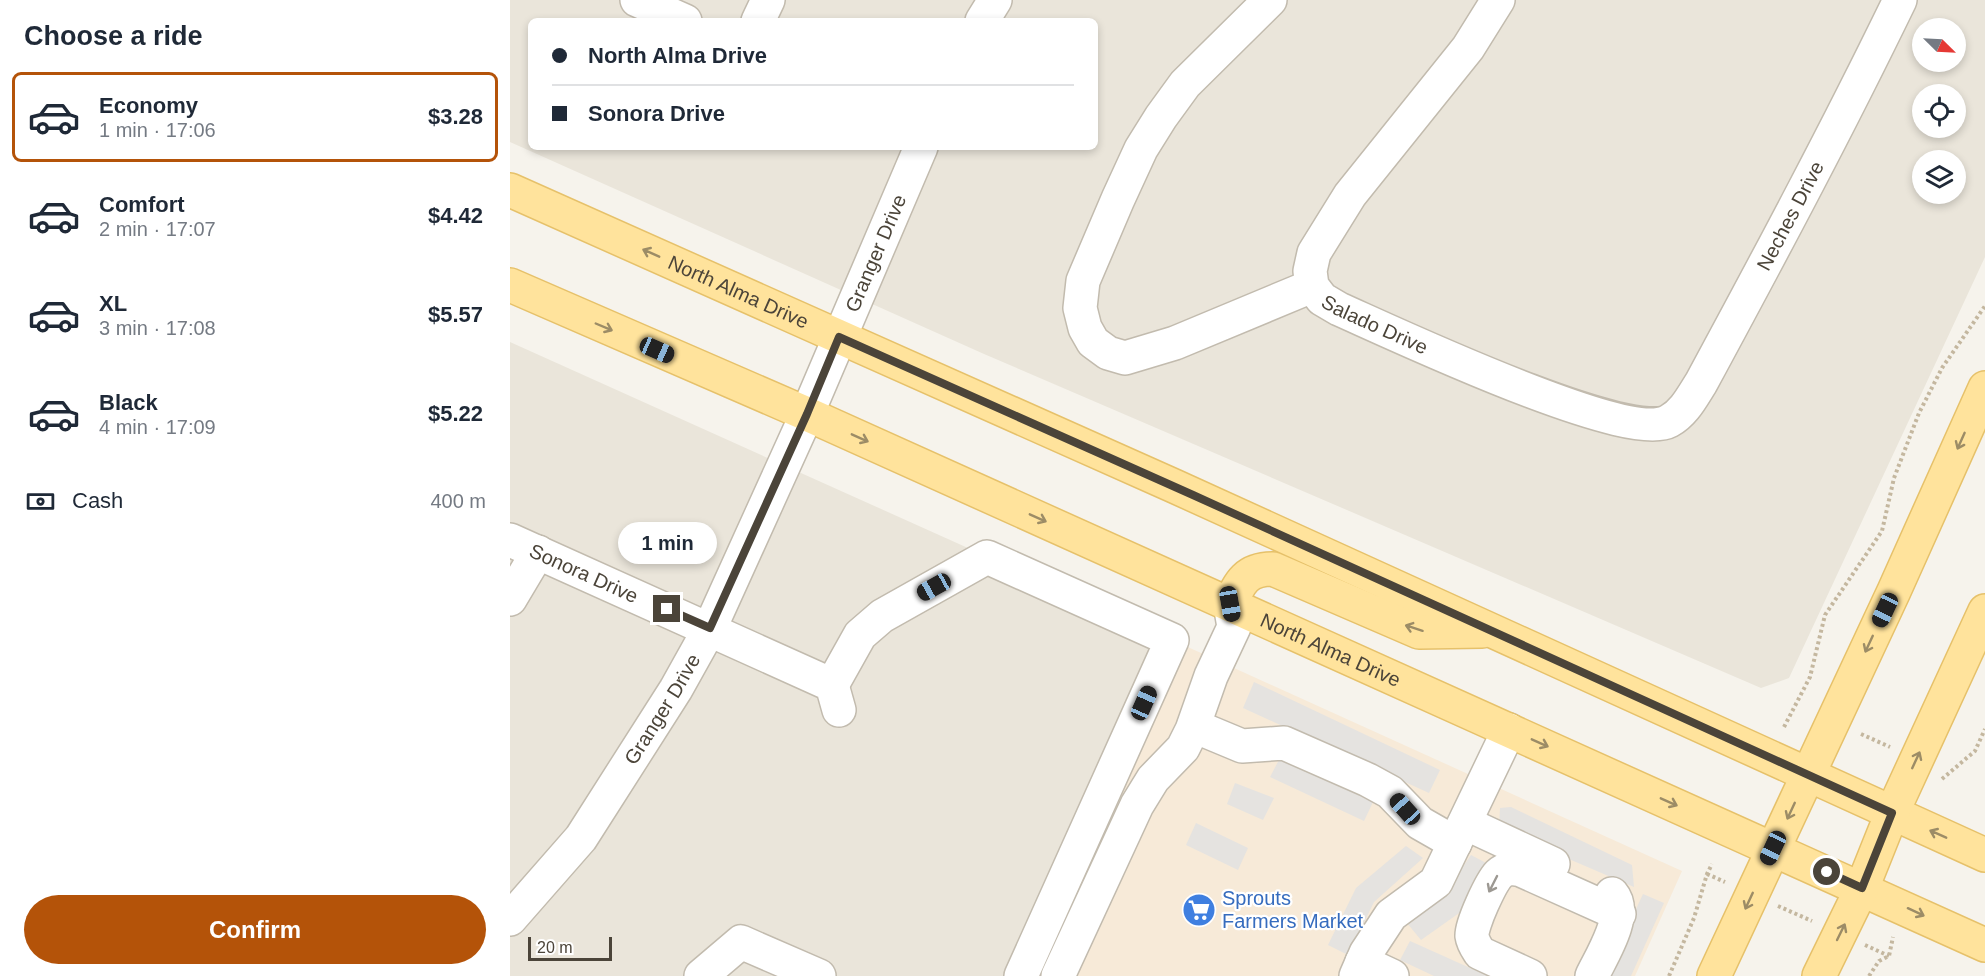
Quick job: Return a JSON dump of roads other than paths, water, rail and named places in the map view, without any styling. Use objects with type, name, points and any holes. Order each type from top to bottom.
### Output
[{"type":"main road","name":"North Alma Drive","points":[[510,190],[1985,855]]},
{"type":"main road","name":"North Alma Drive","points":[[510,285],[807,414],[1985,945]]},
{"type":"main road","points":[[1714,976],[1894,591],[1985,388]]},
{"type":"main road","points":[[1230,604],[1244,579],[1252,572],[1273,569],[1419,632],[1492,631]]},
{"type":"main road","points":[[1819,976],[1862,888],[1892,813],[1928,770],[1985,611]]},
{"type":"street","points":[[638,0],[678,18]]},
{"type":"street","points":[[759,18],[768,0]]},
{"type":"street","points":[[984,18],[995,0]]},
{"type":"street","points":[[1270,0],[1185,84],[1161,117],[1142,149],[1118,199],[1083,281],[1080,308],[1085,328],[1094,342],[1108,353],[1125,358],[1175,343],[1312,286]]},
{"type":"street","name":"Salado Drive","points":[[1498,0],[1468,48],[1350,195],[1325,233],[1314,253],[1310,271],[1312,286],[1322,298],[1339,309],[1499,380],[1539,395],[1619,419],[1645,424],[1667,422]]},
{"type":"street","name":"Neches Drive","points":[[1667,422],[1686,407],[1701,383],[1851,102],[1900,0]]},
{"type":"street","name":"Granger Drive","points":[[510,919],[581,838],[676,689],[710,628],[807,414],[920,150]]},
{"type":"street","points":[[510,599],[524,546]]},
{"type":"street","name":"Sonora Drive","points":[[524,546],[710,628],[836,698],[860,635],[882,616],[987,557],[1172,640],[1021,976]]},
{"type":"street","points":[[1058,976],[1137,805],[1153,779],[1183,748],[1194,726],[1211,676],[1234,627],[1230,604]]},
{"type":"street","points":[[1194,726],[1242,746],[1284,743],[1390,792],[1420,823],[1460,833],[1605,890],[1616,899],[1618,917],[1592,976]]},
{"type":"street","points":[[1392,976],[1359,969],[1390,915],[1436,882],[1509,730]]},
{"type":"street","points":[[1530,976],[1480,953],[1472,937],[1472,927],[1494,880],[1503,871],[1516,868],[1521,870],[1618,917]]},
{"type":"street","points":[[701,976],[741,942],[819,976]]},
{"type":"place","name":"Sprouts Farmers Market","points":[[1199,910]]}]
